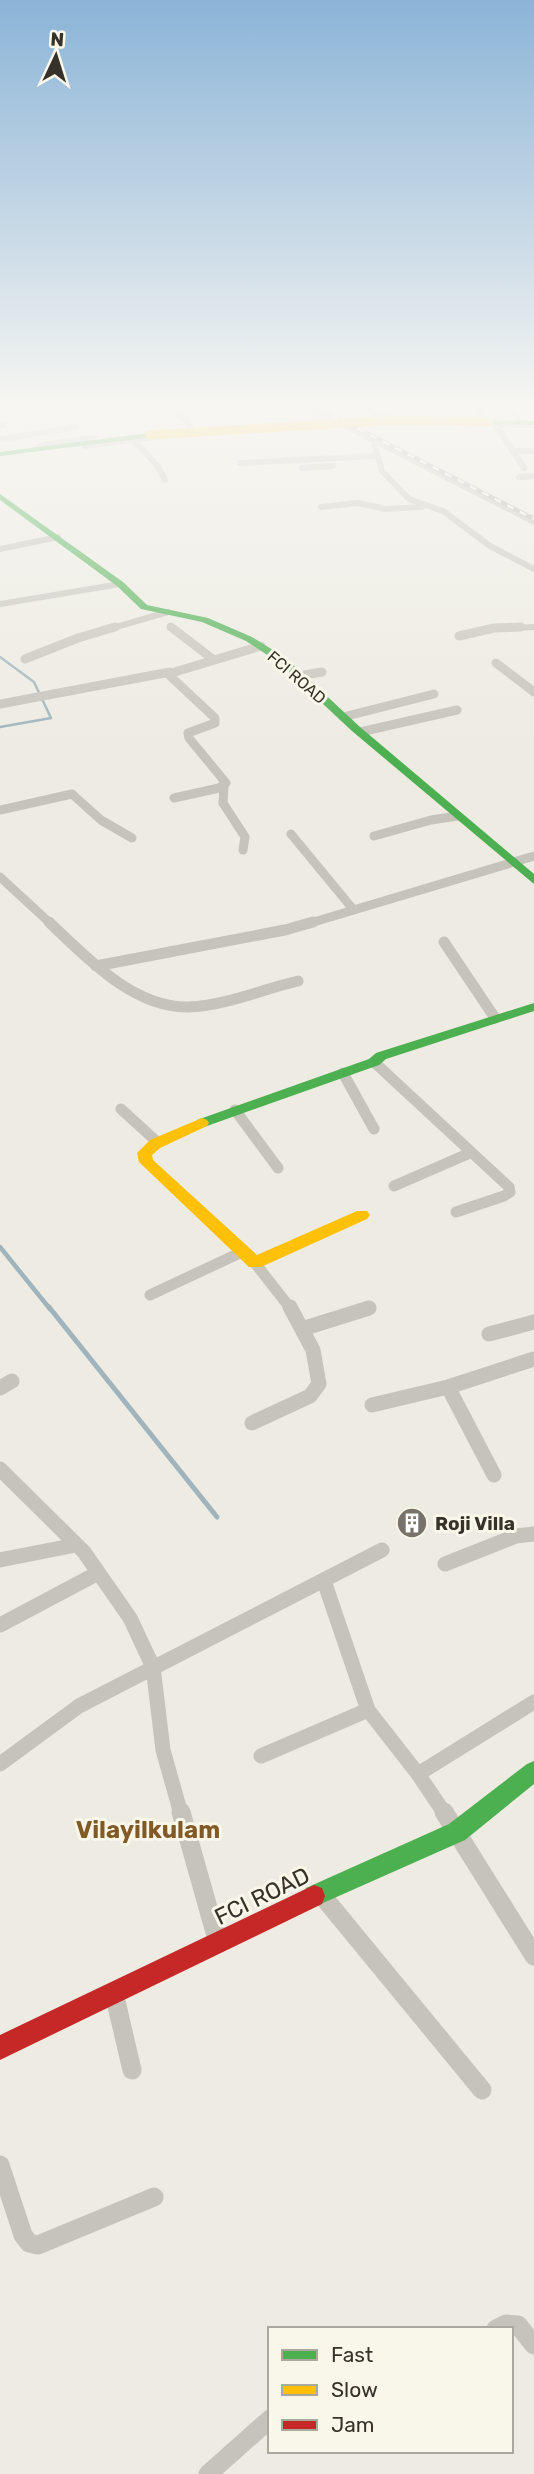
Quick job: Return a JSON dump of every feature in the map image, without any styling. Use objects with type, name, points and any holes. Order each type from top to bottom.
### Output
[{"type":"street","name":"FCI ROAD","points":[[32,518],[120,584],[144,607],[170,620],[205,620],[261,646],[534,880]]},
{"type":"street","points":[[452,518],[490,546],[534,569]]},
{"type":"street","points":[[0,549],[58,537]]},
{"type":"street","points":[[0,604],[120,584]]},
{"type":"street","points":[[25,659],[78,638],[170,620],[214,660]]},
{"type":"street","points":[[459,636],[494,628],[534,627]]},
{"type":"street","points":[[0,704],[170,672],[261,646]]},
{"type":"street","points":[[496,663],[534,692]]},
{"type":"street","points":[[170,672],[170,678],[215,718],[215,723],[211,726],[188,733],[189,738],[226,783],[223,803],[245,836],[243,850]]},
{"type":"street","points":[[299,676],[322,672]]},
{"type":"street","points":[[343,717],[433,694]]},
{"type":"street","points":[[360,732],[457,710]]},
{"type":"street","points":[[174,798],[224,786]]},
{"type":"street","points":[[0,810],[72,794],[102,820],[132,838]]},
{"type":"street","points":[[374,836],[431,820],[458,816]]},
{"type":"street","points":[[291,834],[352,908]]},
{"type":"street","points":[[96,966],[285,930],[534,856]]},
{"type":"street","points":[[0,877],[96,966],[145,996],[168,1006],[190,1007],[298,981]]},
{"type":"street","points":[[444,942],[495,1018]]},
{"type":"street","points":[[252,1423],[310,1396],[318,1388],[318,1371],[302,1329],[284,1296],[256,1263],[146,1162],[144,1153],[156,1142],[235,1110],[374,1062],[381,1056],[534,1007]]},
{"type":"street","points":[[374,1062],[509,1187],[510,1192],[504,1196],[456,1212]]},
{"type":"street","points":[[343,1073],[374,1129]]},
{"type":"street","points":[[121,1109],[156,1142]]},
{"type":"street","points":[[235,1110],[278,1168]]},
{"type":"street","points":[[394,1186],[470,1153]]},
{"type":"street","points":[[256,1263],[362,1215]]},
{"type":"street","points":[[150,1295],[242,1252]]},
{"type":"street","points":[[302,1329],[369,1308]]},
{"type":"street","points":[[489,1334],[534,1322]]},
{"type":"street","points":[[372,1405],[448,1387],[534,1359]]},
{"type":"street","points":[[448,1387],[494,1475]]},
{"type":"street","points":[[1,1472],[76,1545],[98,1573],[130,1618],[153,1667],[163,1750],[218,1943]]},
{"type":"street","points":[[445,1564],[516,1536],[534,1534]]},
{"type":"street","points":[[0,1560],[76,1545]]},
{"type":"street","points":[[0,1764],[79,1706],[382,1550]]},
{"type":"street","points":[[0,1625],[98,1573]]},
{"type":"street","points":[[324,1581],[368,1710],[418,1774],[534,1956]]},
{"type":"street","points":[[418,1774],[534,1702]]},
{"type":"street","points":[[261,1756],[368,1710]]},
{"type":"street","name":"FCI ROAD","points":[[0,2048],[320,1893],[457,1832],[534,1771]]},
{"type":"street","points":[[320,1893],[482,2090]]},
{"type":"street","points":[[114,1993],[132,2070]]},
{"type":"street","points":[[0,2165],[23,2235],[29,2243],[38,2245],[155,2197]]},
{"type":"street","points":[[500,2327],[506,2324],[518,2325],[534,2345]]},
{"type":"street","points":[[208,2474],[268,2421]]},
{"type":"building","name":"Roji Villa","points":[[417,1510],[427,1525],[414,1533],[410,1528],[404,1531],[397,1520]]},
{"type":"waterway","points":[[0,657],[34,682],[51,718],[0,727]]},
{"type":"waterway","points":[[0,1247],[50,1309]]},
{"type":"waterway","points":[[49,1307],[217,1517]]},
{"type":"traffic: fast","points":[[31,518],[120,584],[144,607],[205,620],[249,639],[282,660],[356,729],[534,880]]},
{"type":"traffic: fast","points":[[202,1123],[374,1062],[381,1056],[534,1007]]},
{"type":"traffic: fast","points":[[314,1896],[457,1832],[534,1771]]},
{"type":"traffic: slow","points":[[202,1123],[155,1144],[144,1153],[146,1162],[255,1263],[362,1215]]},
{"type":"traffic: jam","points":[[0,2048],[314,1896]]},
{"type":"place","name":"Roji Villa","points":[[412,1523]]},
{"type":"district","name":"Vilayilkulam","points":[[148,1830]]}]
